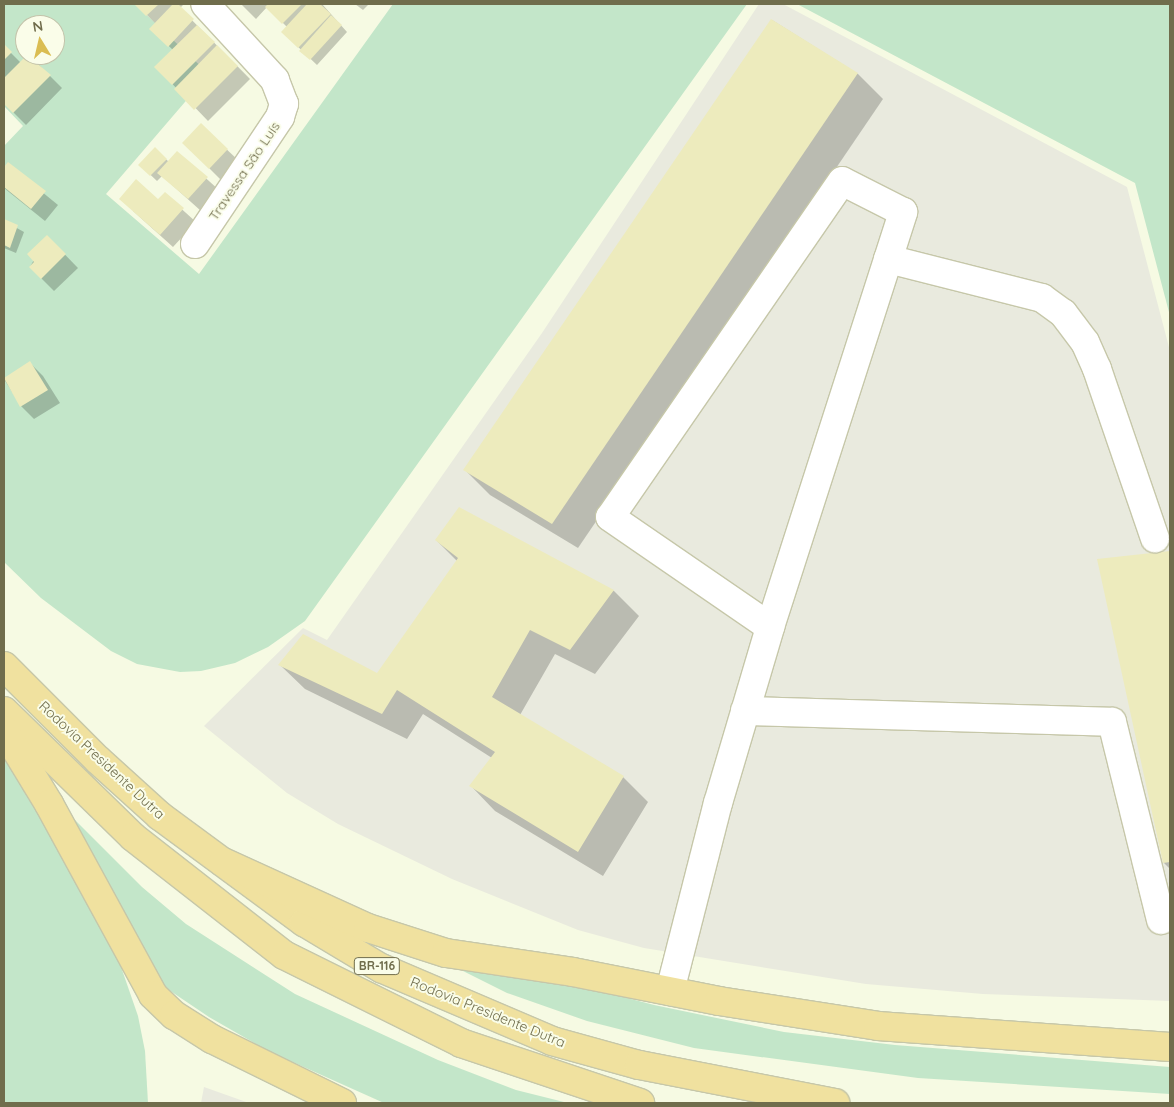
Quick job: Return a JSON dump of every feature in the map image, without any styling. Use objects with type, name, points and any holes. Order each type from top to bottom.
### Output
[{"type":"highway","name":"Rodovia Presidente Dutra","points":[[4,666],[98,760],[153,810],[304,922],[381,968],[484,1014],[552,1041],[639,1065],[835,1103]]},
{"type":"highway","name":"BR-116","points":[[4,711],[133,837],[284,955],[461,1043],[640,1103]]},
{"type":"highway","points":[[4,730],[49,804],[153,995],[174,1015],[212,1039],[342,1103]]},
{"type":"highway","points":[[223,862],[368,928],[446,953],[573,972],[670,991],[878,1026],[1170,1046]]},
{"type":"street","name":"Travessa São Luís","points":[[195,244],[280,117],[284,104],[275,80],[205,4]]},
{"type":"street","points":[[670,991],[745,711],[770,627],[903,212],[842,181],[610,517],[770,627]]},
{"type":"street","points":[[888,259],[1042,298],[1063,314],[1085,342],[1097,369],[1155,538]]},
{"type":"street","points":[[745,711],[1112,722],[1161,920]]},
{"type":"shaded area","points":[[759,4],[783,4],[1127,187],[1170,351],[1170,1001],[983,994],[866,984],[644,948],[578,930],[452,879],[338,824],[287,793],[204,726],[303,628],[327,640],[542,333]]},
{"type":"shaded area","points":[[204,1087],[249,1103],[201,1103]]},
{"type":"green space","points":[[4,4],[135,4],[209,74],[106,194],[199,274],[393,4],[747,4],[305,621],[268,647],[235,663],[201,671],[180,672],[137,664],[111,651],[41,598],[4,562],[4,146],[23,126],[4,106]]},
{"type":"green space","points":[[797,4],[1170,4],[1170,316],[1135,183]]},
{"type":"green space","points":[[4,755],[82,888],[120,964],[138,1016],[145,1051],[148,1103],[4,1103]]},
{"type":"green space","points":[[72,817],[142,887],[186,924],[295,994],[438,1060],[516,1090],[568,1103],[384,1103],[268,1051],[209,1017],[160,984]]},
{"type":"green space","points":[[449,964],[551,978],[654,1005],[784,1032],[895,1045],[1170,1067],[1170,1094],[918,1078],[694,1048],[587,1021],[507,993]]},
{"type":"building","points":[[134,4],[159,4],[146,16]]},
{"type":"building","points":[[173,4],[178,4],[194,19],[168,47],[149,29]]},
{"type":"building","points":[[268,4],[302,4],[282,24],[265,7]]},
{"type":"building","points":[[307,4],[320,4],[331,14],[298,48],[281,32]]},
{"type":"building","points":[[331,15],[342,25],[310,60],[299,51]]},
{"type":"building","points":[[771,19],[858,73],[552,524],[463,470]]},
{"type":"building","points":[[197,25],[215,42],[172,85],[154,67]]},
{"type":"building","points":[[4,44],[12,52],[4,60]]},
{"type":"building","points":[[217,45],[238,66],[194,110],[174,89]]},
{"type":"building","points":[[17,65],[39,65],[51,75],[13,113],[4,104],[4,78]]},
{"type":"building","points":[[201,123],[228,149],[209,169],[182,143]]},
{"type":"building","points":[[155,147],[167,159],[150,176],[138,165]]},
{"type":"building","points":[[177,151],[208,177],[188,199],[157,173]]},
{"type":"building","points":[[8,162],[46,191],[31,209],[4,187],[4,167]]},
{"type":"building","points":[[136,179],[158,199],[165,192],[184,208],[160,235],[119,199]]},
{"type":"building","points":[[4,219],[18,225],[10,248],[4,245]]},
{"type":"building","points":[[47,235],[66,254],[41,279],[29,267],[34,262],[27,254]]},
{"type":"building","points":[[30,361],[48,390],[20,407],[4,378]]},
{"type":"building","points":[[459,507],[614,590],[570,650],[530,630],[492,697],[624,776],[578,852],[469,786],[495,752],[397,690],[382,714],[278,665],[303,634],[377,673],[458,558],[435,540]]},
{"type":"building","points":[[1170,551],[1170,862],[1163,863],[1097,559]]}]
